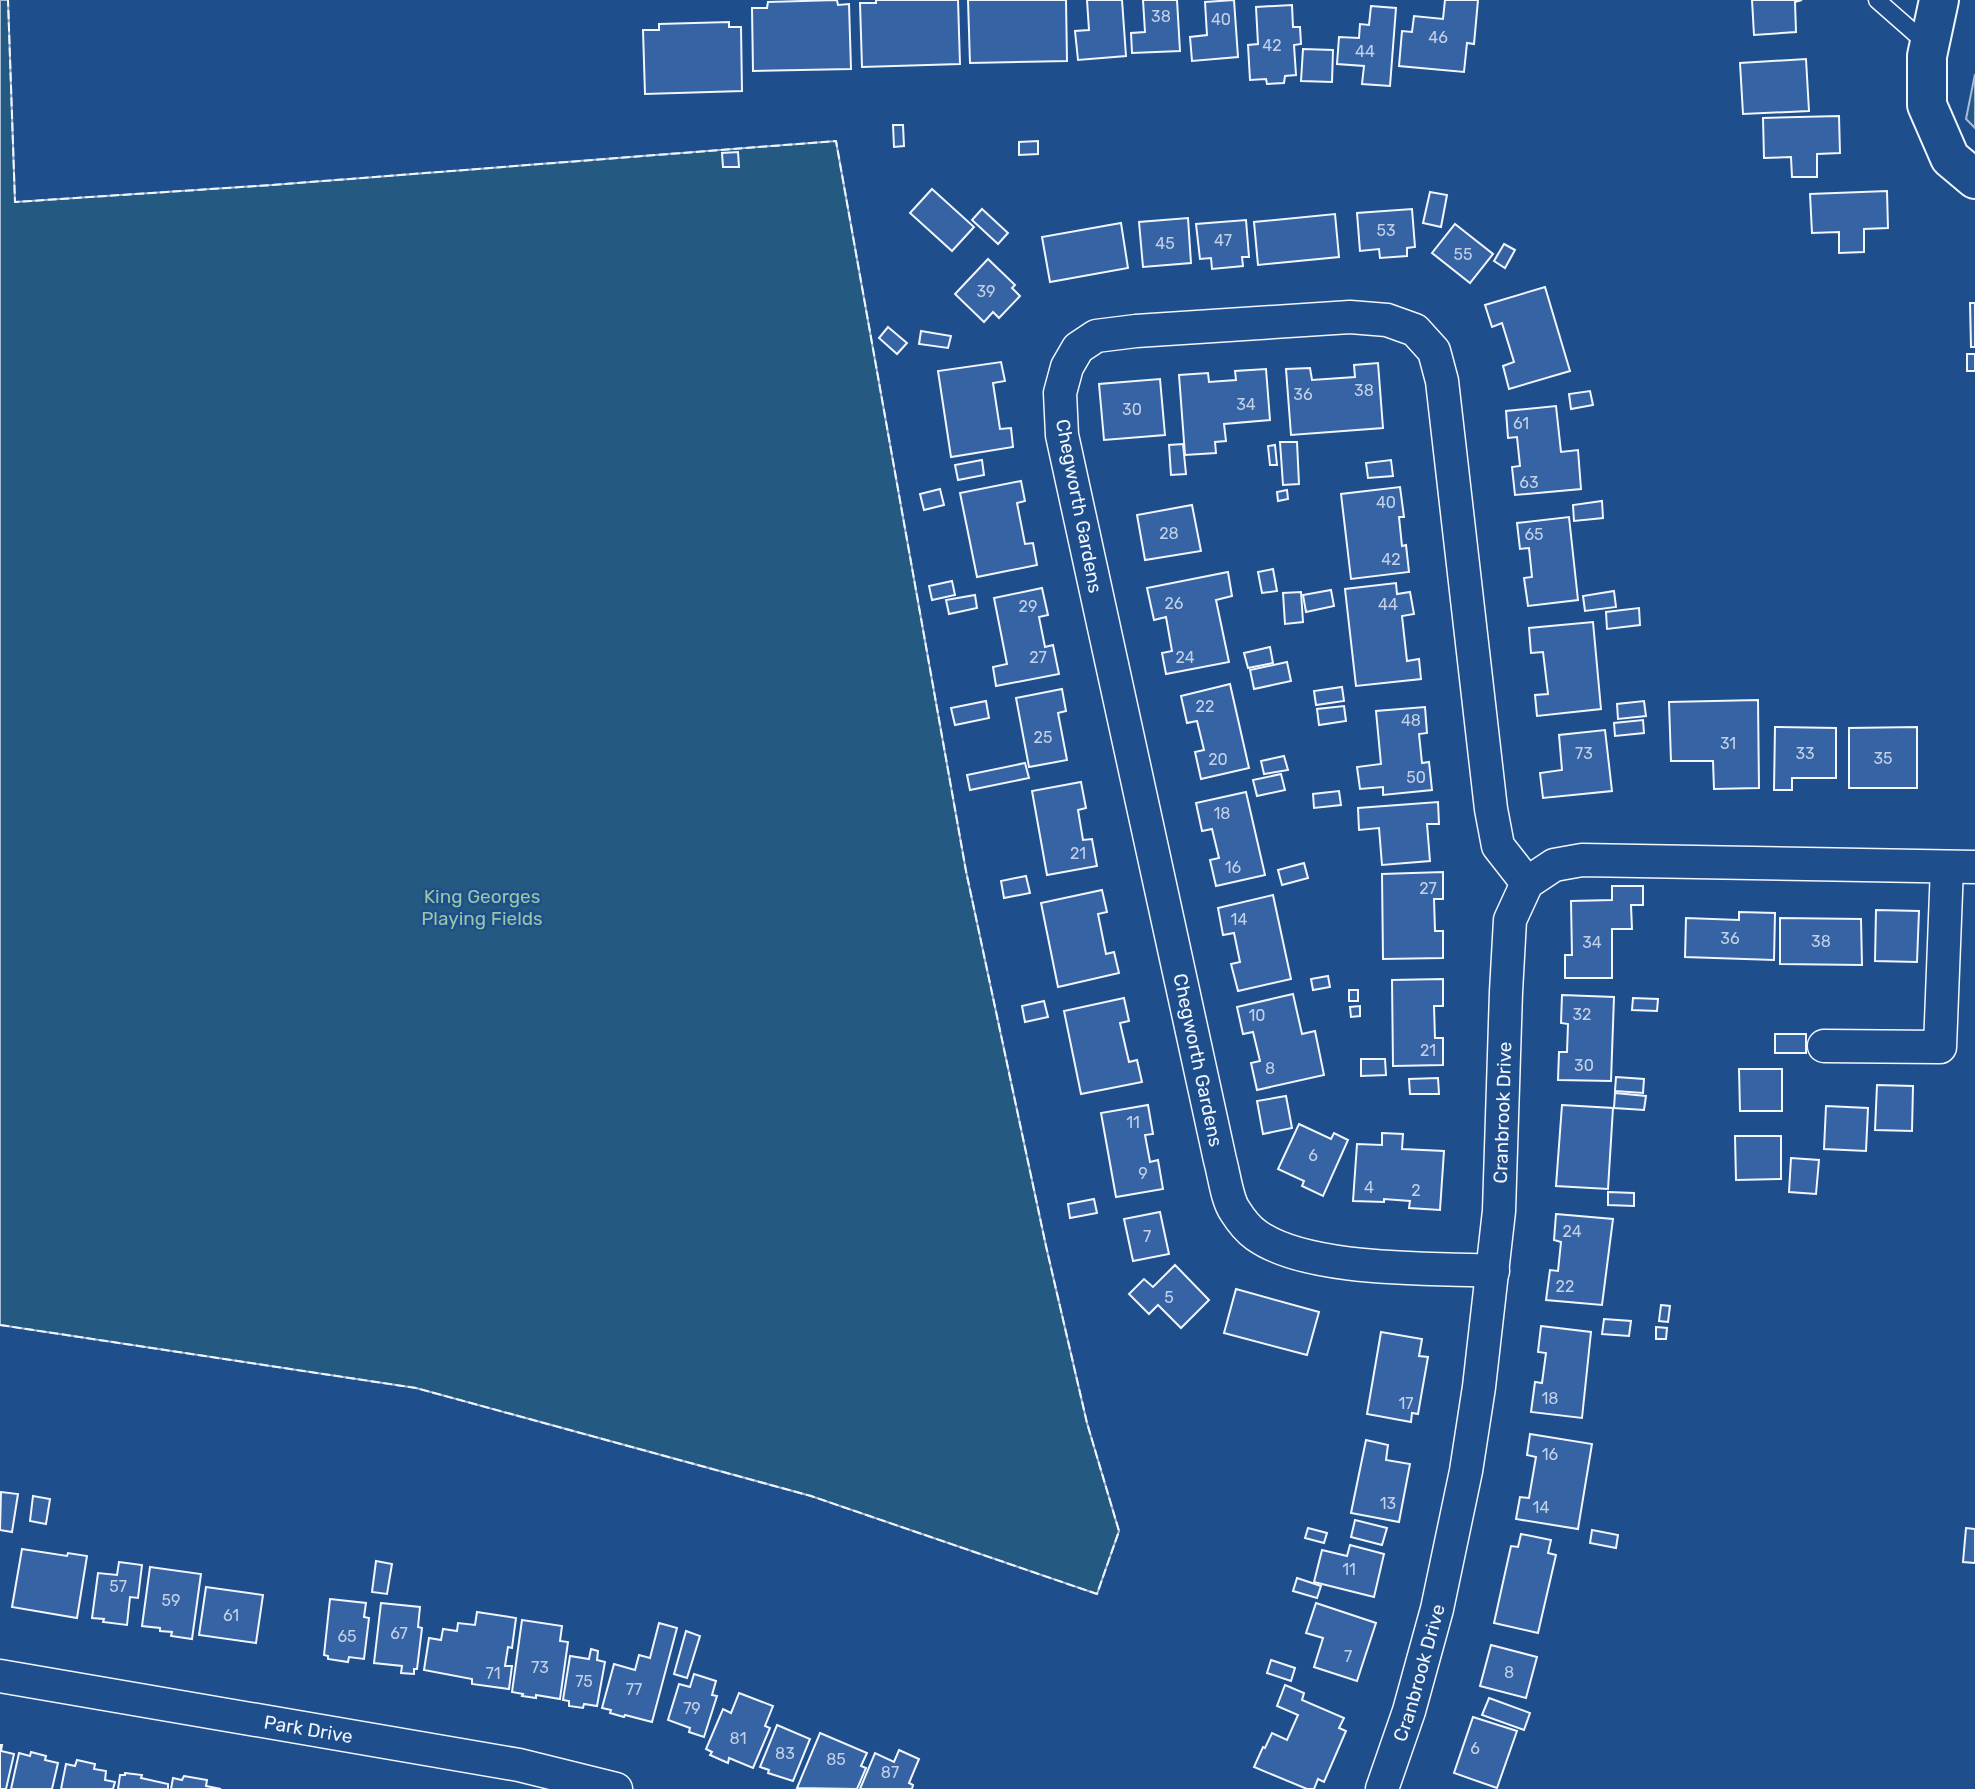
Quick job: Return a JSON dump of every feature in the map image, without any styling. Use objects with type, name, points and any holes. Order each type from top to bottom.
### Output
[{"type":"street","points":[[1939,0],[1927,55],[1927,104],[1950,158],[1975,179]]},
{"type":"street","name":"Chegworth Gardens","points":[[1493,1271],[1361,1265],[1283,1250],[1255,1235],[1233,1209],[1220,1160],[1062,435],[1060,393],[1067,367],[1078,348],[1096,336],[1136,331],[1350,317],[1387,320],[1415,330],[1434,351],[1442,381],[1491,809],[1498,846],[1527,883]]},
{"type":"street","points":[[1527,883],[1554,865],[1582,860],[1961,867],[1940,1047],[1824,1046]]},
{"type":"street","name":"Cranbrook Drive","points":[[1382,1789],[1409,1711],[1437,1609],[1466,1471],[1479,1387],[1499,1211],[1510,920],[1527,883]]},
{"type":"street","name":"Park Drive","points":[[0,1676],[519,1765],[616,1789]]},
{"type":"lane","points":[[1877,0],[1929,46]]},
{"type":"green space","name":"King Georges Playing Fields","points":[[0,0],[8,0],[15,202],[836,141],[966,871],[1046,1246],[1087,1423],[1119,1531],[1097,1594],[811,1496],[416,1388],[0,1325]]},
{"type":"green space","points":[[1975,74],[1975,128],[1966,119]]},
{"type":"building","points":[[837,0],[838,5],[849,4],[851,69],[753,71],[752,8],[767,8],[768,2]]},
{"type":"building","points":[[876,0],[958,0],[960,64],[862,67],[860,3],[876,3]]},
{"type":"building","points":[[968,0],[1066,0],[1067,61],[970,63]]},
{"type":"building","points":[[1087,0],[1122,0],[1126,56],[1078,60],[1075,31],[1089,30]]},
{"type":"building","points":[[1143,0],[1177,0],[1180,51],[1132,53],[1131,33],[1145,32]]},
{"type":"building","points":[[1234,0],[1238,57],[1192,61],[1190,37],[1207,35],[1205,2]]},
{"type":"building","points":[[1445,0],[1478,0],[1474,44],[1467,43],[1464,72],[1399,66],[1402,31],[1412,32],[1414,16],[1443,19]]},
{"type":"building","points":[[1752,0],[1802,0],[1795,2],[1796,32],[1754,35]]},
{"type":"building","points":[[1292,5],[1293,27],[1300,27],[1301,44],[1294,45],[1296,75],[1285,76],[1284,83],[1267,84],[1266,79],[1250,80],[1248,45],[1258,44],[1256,7]]},
{"type":"building","points":[[1371,6],[1396,8],[1390,86],[1362,84],[1364,66],[1337,64],[1339,37],[1359,38],[1360,24],[1369,25]]},
{"type":"building","points":[[729,22],[729,27],[741,27],[742,91],[645,94],[643,30],[659,30],[659,24]]},
{"type":"building","points":[[1303,49],[1333,50],[1332,82],[1301,81]]},
{"type":"building","points":[[1806,59],[1809,111],[1743,114],[1740,63]]},
{"type":"building","points":[[1839,116],[1840,153],[1817,154],[1817,177],[1792,177],[1791,157],[1764,158],[1763,118]]},
{"type":"building","points":[[893,125],[903,125],[904,146],[894,147]]},
{"type":"building","points":[[1038,141],[1038,154],[1019,155],[1019,142]]},
{"type":"building","points":[[738,152],[739,167],[723,167],[722,153]]},
{"type":"building","points":[[932,189],[974,227],[952,251],[910,213]]},
{"type":"building","points":[[1887,191],[1888,228],[1864,229],[1864,252],[1839,253],[1839,232],[1812,233],[1810,194]]},
{"type":"building","points":[[1430,192],[1447,195],[1441,227],[1423,223]]},
{"type":"building","points":[[982,209],[1008,233],[998,244],[972,220]]},
{"type":"building","points":[[1412,209],[1415,247],[1407,248],[1407,256],[1380,258],[1379,249],[1360,251],[1357,213]]},
{"type":"building","points":[[1335,214],[1339,257],[1258,265],[1254,222]]},
{"type":"building","points":[[1188,218],[1191,263],[1143,267],[1139,222]]},
{"type":"building","points":[[1246,220],[1249,257],[1242,257],[1243,266],[1212,269],[1211,258],[1200,259],[1196,224]]},
{"type":"building","points":[[1121,223],[1128,268],[1050,282],[1042,237]]},
{"type":"building","points":[[1455,224],[1493,254],[1470,283],[1432,253]]},
{"type":"building","points":[[1504,244],[1515,250],[1505,268],[1494,261]]},
{"type":"building","points":[[988,259],[1015,285],[1012,288],[1020,296],[999,318],[993,312],[984,322],[955,294]]},
{"type":"building","points":[[1545,287],[1570,371],[1509,389],[1503,366],[1514,362],[1502,323],[1492,327],[1485,305]]},
{"type":"building","points":[[1970,303],[1975,303],[1975,347],[1971,347]]},
{"type":"building","points":[[888,327],[907,343],[897,354],[879,338]]},
{"type":"building","points":[[921,331],[951,336],[948,348],[919,344]]},
{"type":"building","points":[[1967,354],[1975,354],[1975,371],[1967,371]]},
{"type":"building","points":[[1001,362],[1005,381],[993,383],[1000,429],[1011,428],[1013,447],[951,457],[938,371]]},
{"type":"building","points":[[1378,363],[1383,428],[1291,435],[1286,369],[1310,368],[1312,380],[1355,377],[1354,365]]},
{"type":"building","points":[[1266,369],[1270,420],[1224,424],[1226,441],[1215,442],[1216,453],[1185,455],[1179,375],[1208,373],[1209,382],[1236,380],[1235,371]]},
{"type":"building","points":[[1160,379],[1165,435],[1104,440],[1099,384]]},
{"type":"building","points":[[1590,391],[1593,405],[1571,409],[1569,394]]},
{"type":"building","points":[[1556,406],[1561,452],[1578,450],[1581,489],[1515,495],[1512,467],[1520,466],[1517,437],[1508,438],[1506,411]]},
{"type":"building","points":[[1280,442],[1297,442],[1299,484],[1283,485]]},
{"type":"building","points":[[1183,444],[1186,474],[1171,475],[1169,445]]},
{"type":"building","points":[[1275,445],[1277,465],[1270,465],[1268,446]]},
{"type":"building","points":[[982,460],[984,475],[958,480],[955,465]]},
{"type":"building","points":[[1391,460],[1393,476],[1368,478],[1366,463]]},
{"type":"building","points":[[1021,481],[1025,501],[1017,503],[1025,544],[1033,543],[1037,565],[977,577],[960,493]]},
{"type":"building","points":[[1400,487],[1404,517],[1399,517],[1402,546],[1406,545],[1409,572],[1351,579],[1341,494]]},
{"type":"building","points":[[940,489],[944,505],[924,510],[920,494]]},
{"type":"building","points":[[1287,490],[1288,499],[1278,501],[1277,492]]},
{"type":"building","points":[[1602,501],[1603,518],[1574,521],[1573,505]]},
{"type":"building","points":[[1192,505],[1201,551],[1145,560],[1137,515]]},
{"type":"building","points":[[1569,517],[1578,600],[1528,606],[1524,578],[1532,577],[1529,548],[1520,549],[1517,523]]},
{"type":"building","points":[[1273,569],[1277,591],[1262,593],[1258,572]]},
{"type":"building","points":[[1228,572],[1232,596],[1216,600],[1229,662],[1166,674],[1162,653],[1172,651],[1166,617],[1154,620],[1147,588]]},
{"type":"building","points":[[952,581],[955,595],[932,600],[929,586]]},
{"type":"building","points":[[1396,583],[1397,594],[1410,592],[1414,614],[1402,616],[1407,661],[1419,659],[1421,679],[1356,686],[1345,589]]},
{"type":"building","points":[[1042,588],[1048,615],[1039,617],[1045,647],[1053,645],[1059,674],[996,686],[993,667],[1007,664],[994,598]]},
{"type":"building","points":[[1331,590],[1334,606],[1306,612],[1303,595]]},
{"type":"building","points":[[1614,591],[1616,607],[1585,611],[1583,596]]},
{"type":"building","points":[[1301,592],[1303,622],[1285,624],[1283,593]]},
{"type":"building","points":[[975,595],[977,608],[949,614],[946,600]]},
{"type":"building","points":[[1639,608],[1640,625],[1607,629],[1606,612]]},
{"type":"building","points":[[1593,622],[1601,709],[1537,716],[1535,695],[1548,694],[1543,652],[1531,653],[1529,628]]},
{"type":"building","points":[[1270,647],[1273,663],[1248,668],[1244,653]]},
{"type":"building","points":[[1287,662],[1291,681],[1254,689],[1250,670]]},
{"type":"building","points":[[1230,684],[1249,768],[1201,779],[1195,752],[1204,750],[1197,721],[1187,723],[1181,696]]},
{"type":"building","points":[[1342,687],[1344,701],[1316,705],[1314,691]]},
{"type":"building","points":[[1062,689],[1066,711],[1058,713],[1067,760],[1029,767],[1016,698]]},
{"type":"building","points":[[1758,700],[1759,788],[1714,789],[1713,761],[1671,761],[1669,702]]},
{"type":"building","points":[[986,701],[989,718],[955,725],[951,708]]},
{"type":"building","points":[[1644,701],[1646,716],[1618,719],[1617,704]]},
{"type":"building","points":[[1344,706],[1346,721],[1319,725],[1317,709]]},
{"type":"building","points":[[1425,707],[1427,733],[1419,734],[1422,763],[1429,762],[1432,790],[1383,795],[1383,787],[1360,789],[1357,767],[1381,764],[1376,711]]},
{"type":"building","points":[[1643,720],[1644,733],[1615,736],[1614,723]]},
{"type":"building","points":[[1775,727],[1836,728],[1836,778],[1792,778],[1792,790],[1774,790]]},
{"type":"building","points":[[1917,727],[1917,788],[1849,788],[1849,728]]},
{"type":"building","points":[[1605,730],[1612,791],[1543,798],[1540,773],[1562,770],[1559,735]]},
{"type":"building","points":[[1284,756],[1288,770],[1264,774],[1261,761]]},
{"type":"building","points":[[1025,763],[1029,778],[970,790],[967,775]]},
{"type":"building","points":[[1281,774],[1285,790],[1257,796],[1253,780]]},
{"type":"building","points":[[1081,782],[1086,808],[1078,810],[1083,840],[1092,839],[1097,866],[1047,875],[1032,791]]},
{"type":"building","points":[[1339,791],[1341,805],[1314,808],[1313,794]]},
{"type":"building","points":[[1246,792],[1265,875],[1216,886],[1210,860],[1219,858],[1212,829],[1202,831],[1196,803]]},
{"type":"building","points":[[1438,802],[1439,824],[1427,824],[1430,861],[1382,865],[1379,828],[1359,830],[1358,808]]},
{"type":"building","points":[[1304,863],[1308,878],[1282,885],[1278,870]]},
{"type":"building","points":[[1443,872],[1443,899],[1434,899],[1435,931],[1443,931],[1443,958],[1383,959],[1382,874]]},
{"type":"building","points":[[1026,876],[1030,893],[1004,898],[1001,881]]},
{"type":"building","points":[[1612,886],[1643,886],[1643,905],[1631,905],[1632,929],[1612,929],[1612,978],[1565,978],[1565,955],[1572,955],[1571,901],[1612,900]]},
{"type":"building","points":[[1102,890],[1107,912],[1098,914],[1106,954],[1114,952],[1119,973],[1058,987],[1041,903]]},
{"type":"building","points":[[1273,895],[1291,979],[1238,991],[1231,964],[1240,962],[1234,933],[1223,935],[1218,908]]},
{"type":"building","points":[[1876,910],[1919,911],[1917,962],[1875,961]]},
{"type":"building","points":[[1739,912],[1775,913],[1774,960],[1685,957],[1686,918],[1739,920]]},
{"type":"building","points":[[1780,918],[1861,919],[1862,965],[1780,964]]},
{"type":"building","points":[[1328,976],[1330,987],[1313,990],[1311,979]]},
{"type":"building","points":[[1443,979],[1443,1006],[1434,1006],[1435,1038],[1443,1038],[1443,1065],[1393,1066],[1392,980]]},
{"type":"building","points":[[1349,990],[1358,990],[1358,1001],[1349,1001]]},
{"type":"building","points":[[1293,994],[1302,1034],[1315,1031],[1324,1075],[1257,1090],[1251,1063],[1260,1061],[1253,1032],[1243,1034],[1237,1007]]},
{"type":"building","points":[[1562,995],[1614,997],[1611,1081],[1558,1080],[1559,1052],[1567,1052],[1568,1024],[1561,1023]]},
{"type":"building","points":[[1124,998],[1129,1021],[1120,1023],[1129,1062],[1137,1060],[1142,1082],[1081,1094],[1064,1011]]},
{"type":"building","points":[[1633,998],[1658,999],[1657,1011],[1632,1010]]},
{"type":"building","points":[[1044,1001],[1048,1017],[1025,1022],[1022,1006]]},
{"type":"building","points":[[1360,1006],[1360,1016],[1351,1017],[1350,1007]]},
{"type":"building","points":[[1775,1034],[1806,1034],[1806,1053],[1775,1053]]},
{"type":"building","points":[[1361,1059],[1385,1059],[1386,1075],[1361,1076]]},
{"type":"building","points":[[1739,1069],[1782,1069],[1782,1111],[1740,1111]]},
{"type":"building","points":[[1616,1077],[1644,1079],[1643,1093],[1615,1091]]},
{"type":"building","points":[[1438,1078],[1439,1094],[1410,1094],[1409,1079]]},
{"type":"building","points":[[1877,1085],[1913,1086],[1912,1131],[1875,1130]]},
{"type":"building","points":[[1615,1093],[1646,1096],[1644,1110],[1614,1108]]},
{"type":"building","points":[[1286,1096],[1292,1128],[1263,1134],[1257,1101]]},
{"type":"building","points":[[1148,1105],[1153,1134],[1145,1135],[1150,1162],[1158,1160],[1163,1189],[1116,1197],[1101,1113]]},
{"type":"building","points":[[1562,1105],[1613,1108],[1608,1189],[1556,1186]]},
{"type":"building","points":[[1826,1106],[1868,1108],[1866,1151],[1824,1149]]},
{"type":"building","points":[[1299,1124],[1331,1139],[1334,1133],[1348,1140],[1323,1196],[1302,1186],[1304,1181],[1278,1169]]},
{"type":"building","points":[[1382,1133],[1403,1134],[1402,1149],[1444,1151],[1440,1210],[1409,1208],[1410,1201],[1353,1201],[1357,1144],[1382,1145]]},
{"type":"building","points":[[1735,1136],[1781,1136],[1781,1179],[1736,1180]]},
{"type":"building","points":[[1791,1158],[1819,1160],[1816,1194],[1789,1192]]},
{"type":"building","points":[[1608,1192],[1634,1193],[1634,1206],[1608,1205]]},
{"type":"building","points":[[1094,1199],[1097,1213],[1070,1218],[1068,1204]]},
{"type":"building","points":[[1160,1212],[1169,1254],[1133,1261],[1124,1219]]},
{"type":"building","points":[[1556,1214],[1613,1219],[1602,1305],[1546,1300],[1550,1270],[1558,1271],[1561,1242],[1554,1240]]},
{"type":"building","points":[[1175,1265],[1209,1300],[1181,1328],[1158,1305],[1149,1314],[1129,1294],[1144,1279],[1153,1287]]},
{"type":"building","points":[[1236,1289],[1319,1312],[1307,1355],[1224,1333]]},
{"type":"building","points":[[1661,1305],[1670,1306],[1668,1322],[1659,1321]]},
{"type":"building","points":[[1604,1319],[1631,1321],[1629,1336],[1602,1334]]},
{"type":"building","points":[[1541,1326],[1591,1332],[1582,1418],[1531,1412],[1535,1382],[1542,1383],[1546,1353],[1538,1352]]},
{"type":"building","points":[[1656,1327],[1667,1328],[1666,1339],[1656,1339]]},
{"type":"building","points":[[1381,1332],[1422,1339],[1419,1356],[1428,1357],[1418,1414],[1412,1413],[1411,1422],[1367,1414]]},
{"type":"building","points":[[1530,1434],[1592,1444],[1578,1529],[1516,1519],[1520,1497],[1529,1498],[1536,1457],[1527,1455]]},
{"type":"building","points":[[1366,1440],[1388,1445],[1386,1460],[1410,1464],[1399,1522],[1351,1513]]},
{"type":"building","points":[[1,1492],[18,1494],[12,1532],[0,1530]]},
{"type":"building","points":[[33,1496],[50,1499],[46,1524],[30,1521]]},
{"type":"building","points":[[1355,1520],[1387,1528],[1382,1545],[1351,1537]]},
{"type":"building","points":[[1308,1528],[1327,1533],[1324,1543],[1305,1538]]},
{"type":"building","points":[[1966,1528],[1975,1529],[1975,1563],[1963,1562]]},
{"type":"building","points":[[1592,1530],[1618,1535],[1616,1548],[1590,1543]]},
{"type":"building","points":[[1521,1534],[1551,1540],[1548,1553],[1556,1555],[1538,1633],[1494,1623],[1511,1546],[1518,1547]]},
{"type":"building","points":[[1350,1545],[1384,1554],[1374,1597],[1314,1582],[1322,1550],[1347,1556]]},
{"type":"building","points":[[22,1549],[67,1556],[68,1553],[87,1556],[77,1618],[12,1607]]},
{"type":"building","points":[[376,1561],[392,1564],[387,1594],[372,1592]]},
{"type":"building","points":[[119,1562],[142,1565],[138,1598],[130,1597],[127,1625],[92,1618],[98,1573],[117,1575]]},
{"type":"building","points":[[150,1567],[201,1574],[192,1639],[171,1636],[172,1632],[160,1631],[160,1628],[142,1626]]},
{"type":"building","points":[[1297,1578],[1321,1586],[1317,1598],[1293,1591]]},
{"type":"building","points":[[206,1587],[263,1595],[256,1643],[199,1635]]},
{"type":"building","points":[[330,1599],[366,1603],[364,1617],[369,1618],[364,1659],[349,1657],[348,1662],[328,1659],[328,1656],[324,1655]]},
{"type":"building","points":[[381,1603],[420,1607],[418,1627],[422,1628],[414,1674],[401,1673],[402,1666],[374,1663]]},
{"type":"building","points":[[1316,1603],[1376,1623],[1357,1681],[1314,1667],[1323,1638],[1306,1633]]},
{"type":"building","points":[[477,1612],[516,1618],[512,1648],[508,1647],[505,1666],[512,1666],[509,1689],[472,1684],[472,1679],[424,1670],[429,1638],[441,1640],[443,1629],[457,1631],[458,1623],[475,1625]]},
{"type":"building","points":[[522,1620],[562,1626],[560,1641],[568,1642],[560,1699],[522,1696],[523,1694],[512,1692]]},
{"type":"building","points":[[659,1623],[677,1628],[652,1722],[610,1713],[611,1710],[602,1708],[614,1664],[635,1670],[639,1655],[650,1658]]},
{"type":"building","points":[[686,1631],[700,1636],[687,1678],[674,1674]]},
{"type":"building","points":[[1491,1645],[1537,1657],[1526,1698],[1480,1686]]},
{"type":"building","points":[[591,1649],[598,1651],[597,1660],[605,1662],[597,1706],[569,1706],[569,1701],[563,1700],[570,1656],[589,1659]]},
{"type":"building","points":[[1271,1660],[1295,1668],[1291,1681],[1267,1673]]},
{"type":"building","points":[[694,1674],[716,1681],[712,1695],[717,1696],[704,1737],[689,1732],[690,1728],[668,1720],[679,1684],[690,1687]]},
{"type":"building","points":[[1285,1685],[1304,1693],[1302,1700],[1344,1718],[1339,1728],[1346,1731],[1324,1782],[1318,1779],[1314,1789],[1307,1789],[1254,1767],[1272,1733],[1287,1740],[1298,1715],[1277,1706]]},
{"type":"building","points":[[739,1693],[773,1706],[765,1726],[770,1728],[753,1768],[729,1758],[728,1763],[710,1755],[712,1752],[706,1749],[723,1709],[731,1713]]},
{"type":"building","points":[[1489,1698],[1530,1713],[1524,1730],[1482,1715]]},
{"type":"building","points":[[1473,1717],[1517,1731],[1497,1788],[1454,1773]]},
{"type":"building","points":[[777,1725],[810,1739],[793,1781],[768,1773],[769,1770],[760,1767]]},
{"type":"building","points":[[820,1733],[867,1753],[861,1766],[866,1768],[857,1789],[797,1788]]},
{"type":"building","points":[[0,1745],[1,1751],[14,1754],[6,1789],[0,1789]]},
{"type":"building","points":[[899,1750],[919,1759],[909,1783],[913,1785],[912,1789],[860,1789],[875,1753],[894,1762]]},
{"type":"building","points":[[31,1752],[46,1756],[45,1760],[58,1763],[52,1789],[11,1789],[19,1753],[30,1756]]},
{"type":"building","points":[[77,1760],[95,1764],[94,1769],[106,1771],[105,1780],[115,1782],[113,1789],[61,1789],[66,1764],[75,1766]]},
{"type":"building","points":[[120,1775],[142,1775],[141,1778],[168,1784],[168,1789],[118,1789]]},
{"type":"building","points":[[184,1776],[207,1780],[206,1786],[221,1789],[171,1789],[173,1778],[182,1780]]},
{"type":"fence","points":[[0,1325],[416,1388],[811,1496],[1097,1594],[1119,1531],[1087,1423],[1046,1246],[966,871],[836,141],[15,202],[8,0]]}]
